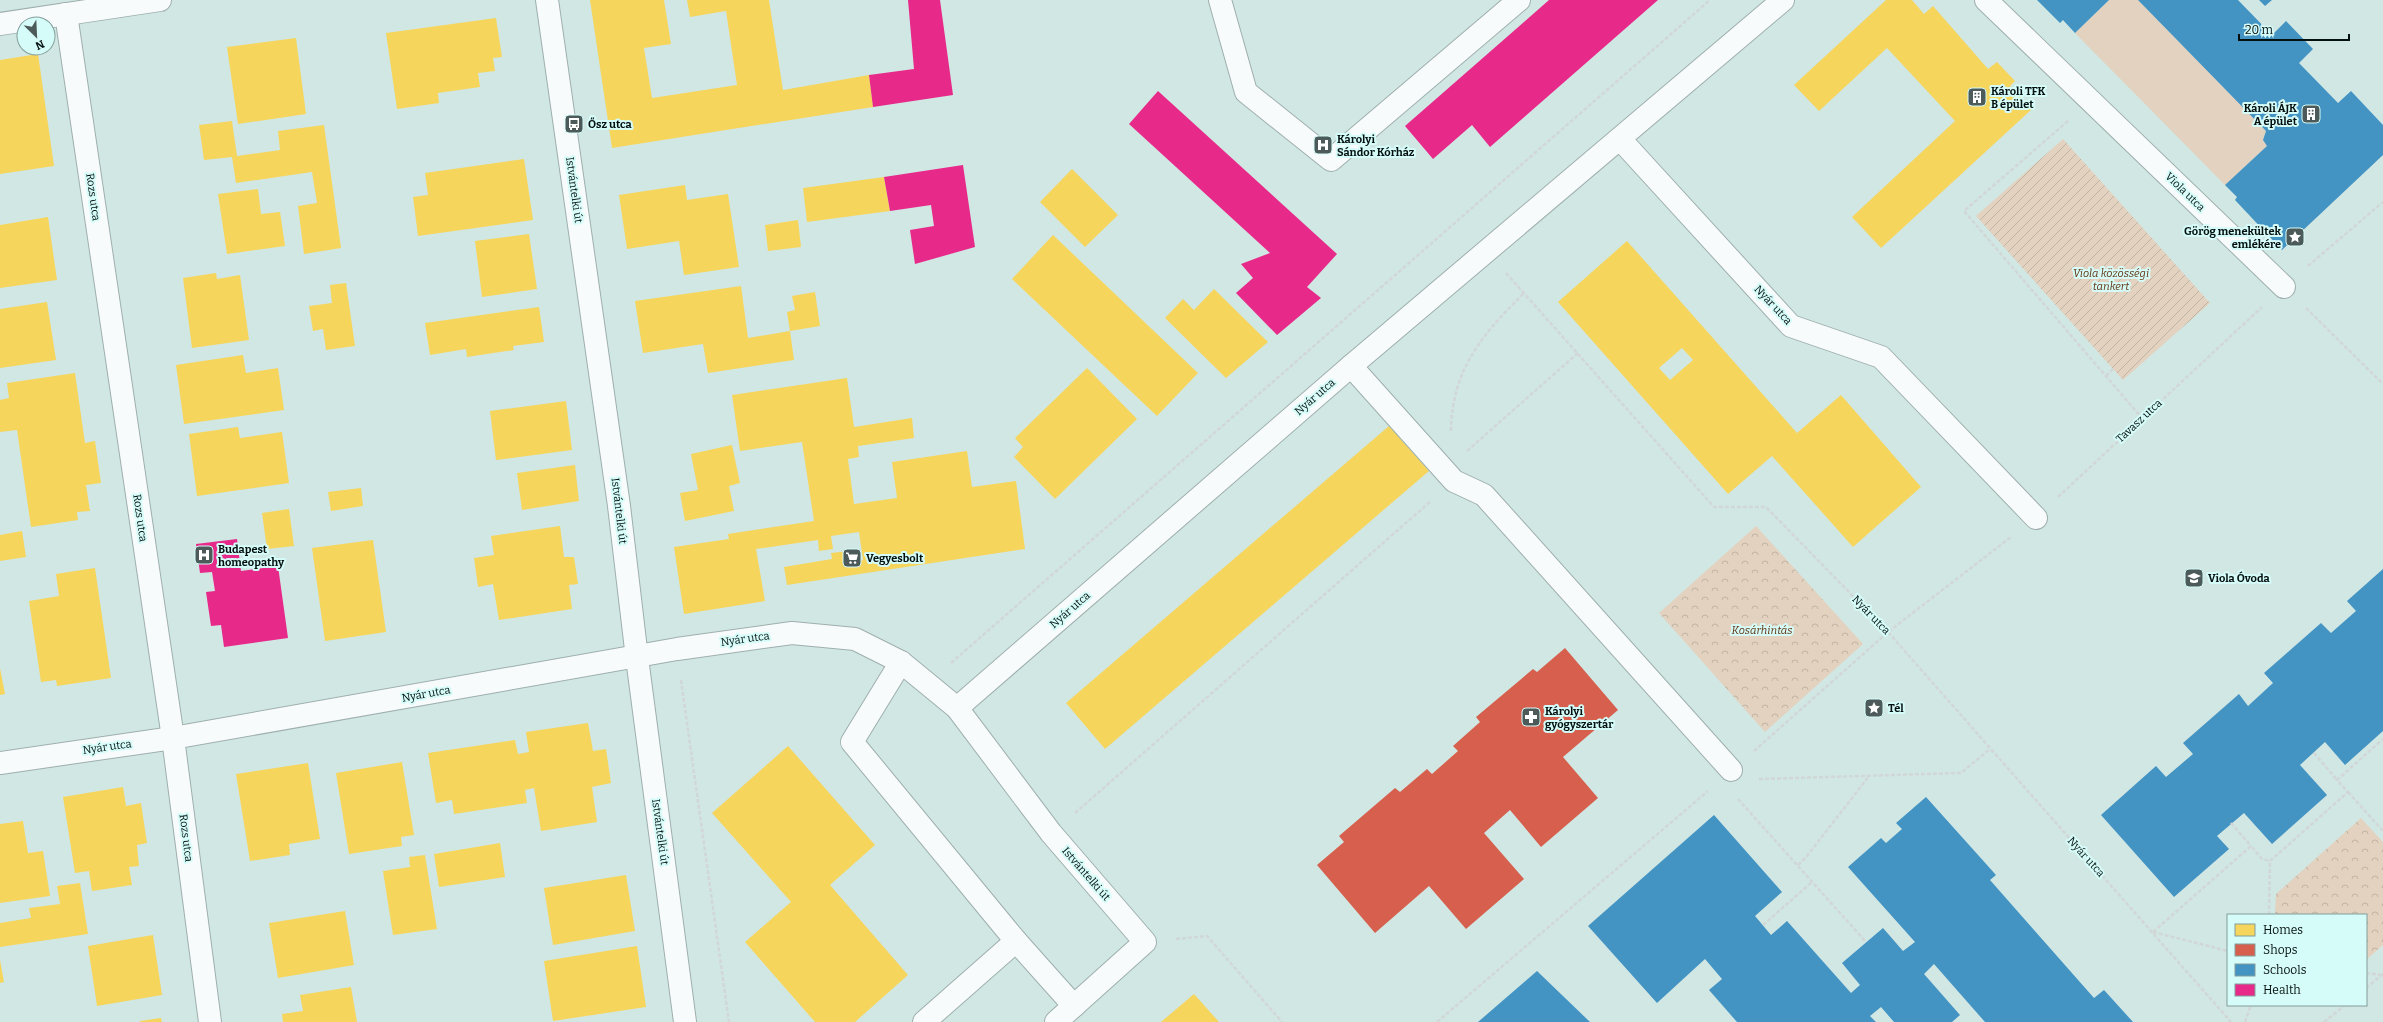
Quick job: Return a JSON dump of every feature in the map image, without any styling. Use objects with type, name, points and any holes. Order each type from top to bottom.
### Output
[{"type":"street","points":[[0,24],[160,0]]},
{"type":"street","name":"Istvántelki út","points":[[547,0],[619,506],[636,658],[685,1022]]},
{"type":"street","points":[[1220,0],[1246,92],[1331,160],[1519,0]]},
{"type":"street","name":"Nyár utca","points":[[0,762],[173,738],[636,658],[677,649],[792,633],[855,639],[901,662],[957,708],[1351,366],[1488,252],[1783,0]]},
{"type":"street","name":"Viola utca","points":[[1986,0],[2284,287]]},
{"type":"street","name":"Rozs utca","points":[[66,14],[173,738],[210,1022]]},
{"type":"street","name":"Nyár utca","points":[[1620,139],[1791,326],[1881,357],[2036,518]]},
{"type":"street","points":[[1351,366],[1451,471],[1484,495],[1726,775]]},
{"type":"street","points":[[901,662],[852,742],[1016,941],[1074,1006]]},
{"type":"street","name":"Istvántelki út","points":[[957,708],[1051,833],[1145,942]]},
{"type":"street","points":[[924,1022],[1016,941]]},
{"type":"street","points":[[1056,1022],[1145,942]]},
{"type":"path","points":[[927,684],[1710,0]]},
{"type":"path","points":[[2091,101],[1964,211],[2141,417]]},
{"type":"path","name":"Tavasz utca","points":[[1437,1022],[1726,775],[1888,632],[2036,518],[2141,417],[2284,287],[2383,202]]},
{"type":"path","name":"Nyár utca","points":[[1488,252],[1714,507],[1766,507],[1888,632],[2232,1022]]},
{"type":"path","points":[[2284,287],[2383,384]]},
{"type":"path","points":[[1451,471],[1451,408],[1457,385],[1470,358],[1486,334],[1524,293]]},
{"type":"path","points":[[1051,833],[1451,471],[1578,353]]},
{"type":"path","points":[[2106,376],[2113,368]]},
{"type":"path","points":[[677,649],[729,1022]]},
{"type":"path","points":[[2337,780],[2383,739]]},
{"type":"path","points":[[1752,779],[1961,773],[1990,749]]},
{"type":"path","points":[[2314,753],[2383,831]]},
{"type":"path","points":[[1726,775],[1812,882],[1866,942]]},
{"type":"path","points":[[1798,865],[1807,856],[1869,775]]},
{"type":"path","points":[[2269,914],[2270,861],[2348,792]]},
{"type":"path","points":[[2231,823],[2262,859],[2270,861]]},
{"type":"path","points":[[2153,932],[2251,846]]},
{"type":"path","points":[[1763,925],[1812,882]]},
{"type":"path","points":[[2153,932],[2227,952]]},
{"type":"path","points":[[1145,942],[1207,936],[1282,1022]]},
{"type":"path","points":[[2367,973],[2382,975]]},
{"type":"path","points":[[2367,987],[2382,975]]},
{"type":"path","points":[[2245,1022],[2251,1006]]},
{"type":"path","points":[[2324,1022],[2344,1006]]},
{"type":"green space","points":[[2109,0],[2138,0],[2266,131],[2263,140],[2267,146],[2225,185],[2075,33]]},
{"type":"green space","name":"Viola közösségi tankert","points":[[2063,139],[2210,303],[2123,380],[1976,216]]},
{"type":"green space","name":"Kosárhintás","points":[[1756,526],[1863,644],[1765,732],[1659,613]]},
{"type":"green space","points":[[2361,818],[2383,842],[2383,945],[2367,959],[2367,914],[2275,914],[2276,894]]},
{"type":"building: Homes","points":[[590,0],[664,0],[671,44],[644,48],[652,98],[737,85],[726,11],[690,17],[687,0],[769,0],[783,90],[869,75],[873,107],[612,148]]},
{"type":"building: Homes","name":"Károli TFK B épület","points":[[1886,0],[1912,0],[1924,14],[1933,6],[1988,69],[1997,62],[2015,81],[2010,86],[2032,109],[1881,248],[1852,217],[1955,121],[1887,48],[1819,111],[1794,85]]},
{"type":"building: Homes","points":[[496,18],[502,57],[493,58],[495,71],[478,73],[480,87],[438,93],[439,103],[397,109],[386,33]]},
{"type":"building: Homes","points":[[296,38],[306,114],[238,124],[227,47]]},
{"type":"building: Homes","points":[[25,56],[38,56],[54,166],[0,174],[0,60]]},
{"type":"building: Homes","points":[[232,121],[237,156],[280,150],[278,131],[324,125],[341,248],[304,254],[298,206],[317,203],[312,172],[236,183],[232,157],[204,160],[199,125]]},
{"type":"building: Homes","points":[[524,159],[533,220],[418,236],[413,197],[428,195],[425,173]]},
{"type":"building: Homes","points":[[1072,169],[1118,215],[1085,247],[1040,202]]},
{"type":"building: Homes","points":[[884,177],[890,211],[807,222],[803,188]]},
{"type":"building: Homes","points":[[685,185],[687,200],[728,194],[739,267],[684,275],[679,241],[627,249],[619,195]]},
{"type":"building: Homes","points":[[258,189],[261,214],[280,212],[285,246],[227,254],[218,194]]},
{"type":"building: Homes","points":[[48,217],[57,280],[0,288],[0,225]]},
{"type":"building: Homes","points":[[798,220],[801,247],[768,251],[765,225]]},
{"type":"building: Homes","points":[[529,234],[537,289],[482,297],[475,241]]},
{"type":"building: Homes","points":[[1053,235],[1198,373],[1157,416],[1012,279]]},
{"type":"building: Homes","points":[[1627,241],[1797,433],[1841,395],[1921,487],[1853,547],[1772,456],[1728,494],[1558,302]],"holes":[[[1682,348],[1693,360],[1670,380],[1659,368]]]},
{"type":"building: Homes","points":[[216,273],[217,279],[240,275],[249,340],[192,348],[183,278]]},
{"type":"building: Homes","points":[[346,283],[355,346],[326,350],[323,329],[313,331],[309,306],[332,303],[330,285]]},
{"type":"building: Homes","points":[[741,286],[748,338],[790,331],[794,360],[708,373],[703,344],[643,353],[635,301]]},
{"type":"building: Homes","points":[[1214,289],[1268,342],[1226,378],[1165,318],[1183,299],[1194,310]]},
{"type":"building: Homes","points":[[815,292],[820,326],[790,331],[787,312],[795,310],[792,296]]},
{"type":"building: Homes","points":[[47,302],[56,360],[0,368],[0,309]]},
{"type":"building: Homes","points":[[539,307],[544,342],[513,346],[514,350],[467,357],[466,349],[430,355],[425,323]]},
{"type":"building: Homes","points":[[243,355],[246,373],[278,368],[284,410],[184,424],[176,365]]},
{"type":"building: Homes","points":[[1087,368],[1137,419],[1055,499],[1014,457],[1023,447],[1015,438]]},
{"type":"building: Homes","points":[[75,373],[85,443],[95,441],[101,483],[86,485],[90,511],[77,512],[78,520],[31,527],[17,430],[0,432],[0,400],[9,398],[7,383]]},
{"type":"building: Homes","points":[[847,378],[854,427],[912,418],[914,438],[858,446],[859,457],[848,459],[854,504],[897,498],[892,462],[967,451],[972,487],[1016,481],[1025,549],[787,585],[784,567],[832,559],[831,553],[849,551],[850,563],[863,560],[859,532],[831,536],[833,549],[819,551],[818,540],[756,549],[765,601],[684,614],[674,547],[729,539],[728,534],[814,521],[802,442],[740,451],[732,395]]},
{"type":"building: Homes","points":[[566,401],[572,450],[496,460],[490,411]]},
{"type":"building: Homes","points":[[1389,426],[1429,471],[1105,749],[1066,703]]},
{"type":"building: Homes","points":[[238,427],[240,438],[282,432],[289,483],[197,496],[189,434]]},
{"type":"building: Homes","points":[[732,445],[740,483],[729,486],[734,511],[685,521],[680,493],[698,490],[691,454]]},
{"type":"building: Homes","points":[[575,465],[579,501],[522,510],[517,473]]},
{"type":"building: Homes","points":[[361,488],[363,506],[331,511],[328,492]]},
{"type":"building: Homes","points":[[289,509],[294,546],[267,549],[262,513]]},
{"type":"building: Homes","points":[[560,526],[564,557],[574,557],[578,584],[569,585],[572,609],[499,620],[493,584],[478,587],[474,558],[494,555],[491,536]]},
{"type":"building: Homes","points":[[22,531],[26,557],[0,561],[0,535]]},
{"type":"building: Homes","points":[[373,540],[386,632],[325,641],[312,548]]},
{"type":"building: Homes","points":[[95,568],[111,678],[57,686],[56,680],[41,682],[29,601],[59,596],[56,574]]},
{"type":"building: Homes","points":[[0,668],[5,694],[0,695]]},
{"type":"building: Homes","points":[[588,723],[593,751],[606,749],[611,783],[592,787],[597,822],[541,831],[534,788],[525,790],[527,803],[454,814],[452,800],[436,803],[428,753],[515,740],[518,754],[529,752],[526,732]]},
{"type":"building: Homes","points":[[788,746],[875,845],[830,885],[908,975],[855,1022],[815,1022],[745,942],[791,902],[712,813]]},
{"type":"building: Homes","points":[[402,762],[414,835],[401,837],[402,846],[349,854],[336,773]]},
{"type":"building: Homes","points":[[308,763],[320,839],[289,844],[290,855],[250,861],[236,774]]},
{"type":"building: Homes","points":[[123,787],[126,806],[141,803],[147,843],[137,845],[139,866],[129,867],[132,885],[92,891],[89,871],[75,873],[63,797]]},
{"type":"building: Homes","points":[[23,821],[28,853],[43,851],[50,896],[0,903],[0,824]]},
{"type":"building: Homes","points":[[500,843],[505,877],[439,887],[434,854]]},
{"type":"building: Homes","points":[[425,855],[437,929],[393,935],[383,871],[410,867],[409,857]]},
{"type":"building: Homes","points":[[626,875],[635,931],[553,945],[544,888]]},
{"type":"building: Homes","points":[[80,883],[88,934],[0,947],[0,923],[31,918],[29,908],[60,904],[57,886]]},
{"type":"building: Homes","points":[[345,911],[354,965],[278,978],[269,923]]},
{"type":"building: Homes","points":[[153,935],[162,995],[97,1006],[88,946]]},
{"type":"building: Homes","points":[[637,946],[646,1007],[553,1021],[544,961]]},
{"type":"building: Homes","points":[[0,960],[4,982],[0,983]]},
{"type":"building: Homes","points":[[351,987],[357,1022],[283,1022],[282,1014],[303,1011],[300,995]]},
{"type":"building: Homes","points":[[1194,994],[1219,1022],[1161,1022]]},
{"type":"building: Homes","points":[[161,1018],[162,1022],[140,1022],[140,1021]]},
{"type":"building: Shops","points":[[1565,648],[1618,710],[1563,757],[1598,798],[1541,847],[1510,810],[1484,833],[1524,879],[1466,929],[1429,886],[1375,933],[1317,865],[1344,842],[1339,836],[1395,788],[1400,792],[1427,769],[1432,774],[1458,751],[1453,746],[1480,722],[1476,717],[1533,669],[1537,672]]},
{"type":"building: Schools","points":[[2037,0],[2109,0],[2075,33],[2063,20],[2060,23]]},
{"type":"building: Schools","name":"Károli ÁJK A épület","points":[[2138,0],[2238,0],[2272,35],[2286,21],[2313,49],[2299,63],[2338,103],[2351,91],[2383,125],[2383,155],[2282,250],[2235,200],[2237,197],[2225,185],[2267,146],[2263,140],[2266,131]]},
{"type":"building: Schools","points":[[2259,0],[2272,0],[2265,6]]},
{"type":"building: Schools","points":[[2383,569],[2383,731],[2345,765],[2325,742],[2300,765],[2327,795],[2272,844],[2244,813],[2217,836],[2229,849],[2174,897],[2101,815],[2156,766],[2166,777],[2193,754],[2183,743],[2239,694],[2248,706],[2273,683],[2264,673],[2321,623],[2331,633],[2356,611],[2347,601]]},
{"type":"building: Schools","points":[[1926,797],[1996,875],[1990,880],[2094,998],[2104,990],[2133,1022],[1985,1022],[1934,964],[1924,974],[1960,1015],[1952,1022],[1894,1022],[1881,1007],[1870,1016],[1876,1022],[1737,1022],[1709,990],[1722,979],[1705,959],[1657,1003],[1588,926],[1714,815],[1782,892],[1755,916],[1771,935],[1787,921],[1851,993],[1860,985],[1842,963],[1883,928],[1903,951],[1915,942],[1848,867],[1881,838],[1886,843],[1902,829],[1896,823]]},
{"type":"building: Schools","points":[[1537,971],[1590,1022],[1478,1022]]},
{"type":"building: Health","points":[[908,0],[940,0],[953,95],[873,107],[869,75],[914,69]]},
{"type":"building: Health","points":[[1549,0],[1658,0],[1490,147],[1472,125],[1433,159],[1405,126]]},
{"type":"building: Health","points":[[1158,91],[1337,254],[1307,287],[1321,298],[1277,335],[1236,293],[1253,278],[1241,264],[1270,253],[1129,124]]},
{"type":"building: Health","points":[[963,165],[975,247],[915,264],[910,230],[934,226],[931,205],[890,211],[884,177]]},
{"type":"building: Health","points":[[237,539],[241,571],[278,566],[288,638],[224,647],[221,625],[211,626],[206,592],[215,591],[212,572],[200,573],[196,544]]},
{"type":"place","name":"Károli TFK B épület","points":[[1977,97]]},
{"type":"place","name":"Károli ÁJK A épület","points":[[2311,114]]},
{"type":"place","name":"Ősz utca","points":[[574,124]]},
{"type":"place","name":"Károlyi Sándor Kórház","points":[[1323,145]]},
{"type":"place","name":"Görög menekültek emlékére","points":[[2295,237]]},
{"type":"place","name":"Budapest homeopathy","points":[[204,555]]},
{"type":"place","name":"Vegyesbolt","points":[[852,558]]},
{"type":"place","name":"Viola Óvoda","points":[[2194,578]]},
{"type":"place","name":"Tél","points":[[1874,708]]},
{"type":"place","name":"Károlyi gyógyszertár","points":[[1531,717]]}]
